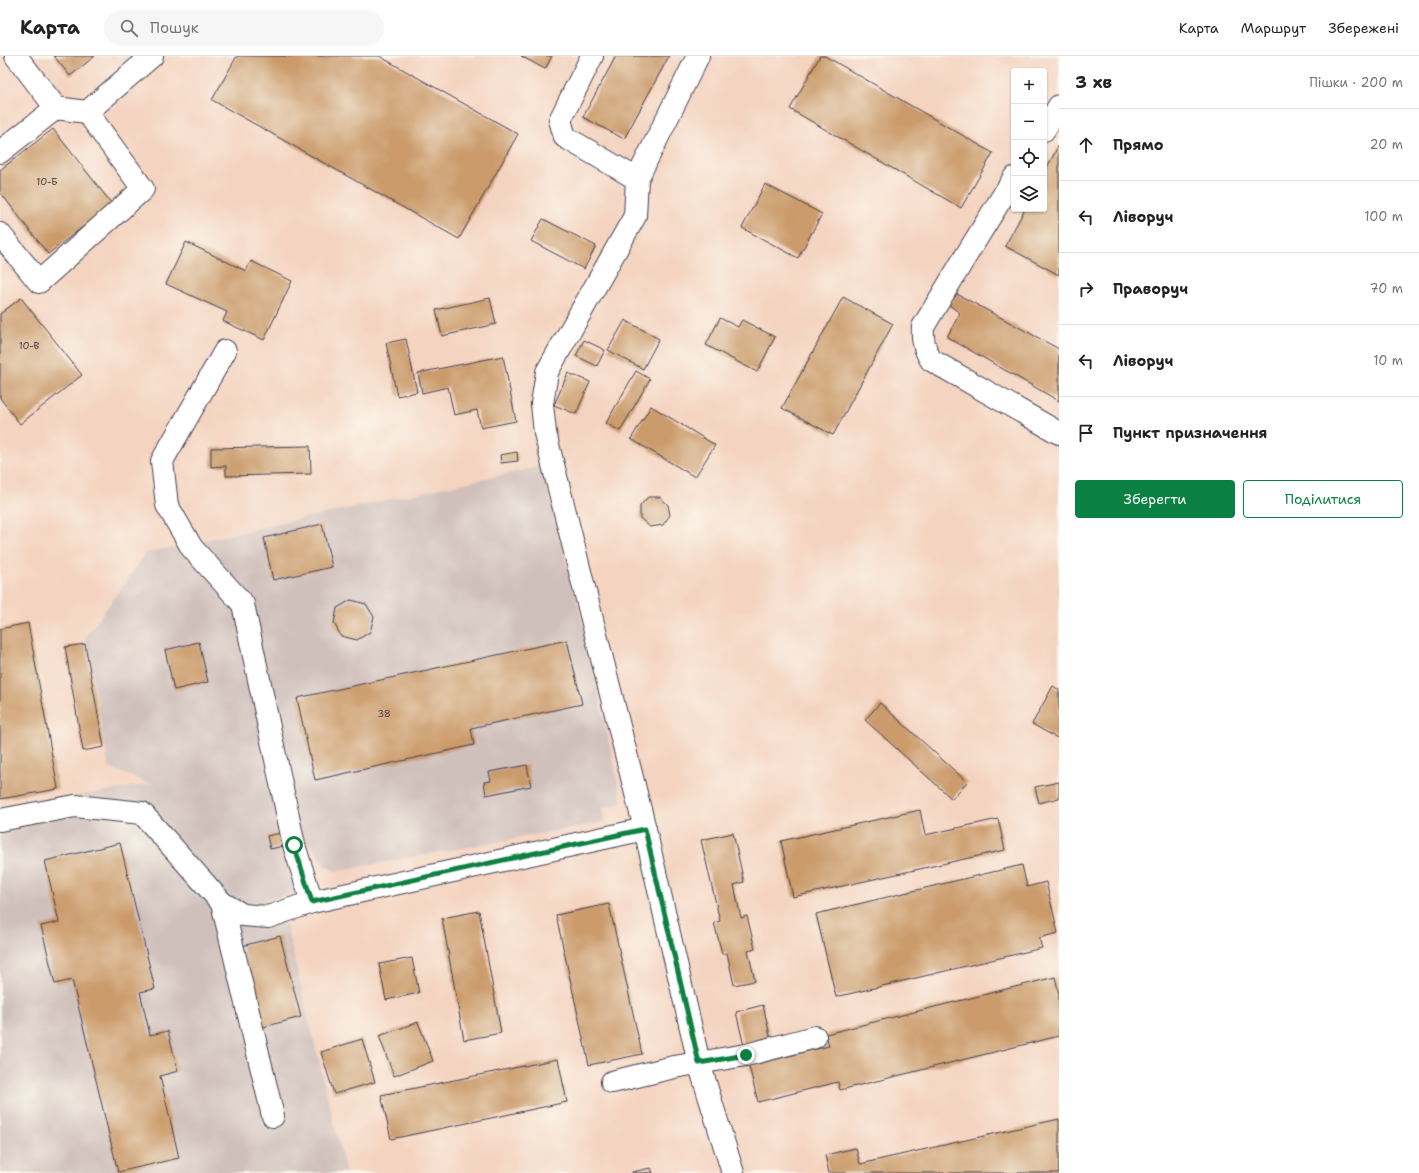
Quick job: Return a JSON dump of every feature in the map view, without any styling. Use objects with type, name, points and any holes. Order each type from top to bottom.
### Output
[{"type":"lane","points":[[0,234],[39,282],[143,189],[87,112],[56,108],[16,56]]},
{"type":"lane","points":[[87,112],[152,56]]},
{"type":"lane","points":[[592,56],[560,120],[565,137],[637,179]]},
{"type":"lane","points":[[698,56],[637,179],[635,216],[547,372],[542,404],[545,433],[645,829],[699,1063],[733,1173]]},
{"type":"lane","points":[[1047,125],[1059,106]]},
{"type":"lane","points":[[0,152],[56,108]]},
{"type":"lane","points":[[1011,183],[923,327],[922,339],[925,350],[931,360],[1059,433]]},
{"type":"lane","points":[[225,351],[162,461],[167,505],[192,548],[243,604],[294,845],[312,902]]},
{"type":"lane","points":[[0,820],[76,806],[142,813],[222,904],[243,915],[268,916],[312,902],[645,829]]},
{"type":"lane","points":[[222,904],[273,1116]]},
{"type":"lane","points":[[612,1082],[674,1067],[746,1055],[815,1037]]},
{"type":"shaded area","points":[[0,56],[1059,56],[1059,1173],[0,1173]]},
{"type":"shaded area","points":[[542,466],[588,643],[622,803],[602,807],[605,822],[336,871],[324,865],[317,852],[307,843],[285,847],[295,894],[265,900],[286,925],[346,1173],[0,1173],[0,809],[151,784],[109,768],[85,638],[146,553]]},
{"type":"building","points":[[54,56],[95,56],[70,76]]},
{"type":"building","points":[[237,56],[379,56],[518,134],[459,239],[212,100]]},
{"type":"building","points":[[521,56],[552,56],[545,69]]},
{"type":"building","points":[[616,56],[669,56],[624,139],[583,117]]},
{"type":"building","points":[[820,56],[825,56],[993,153],[961,208],[790,109]]},
{"type":"building","points":[[53,129],[112,204],[48,254],[0,192],[0,170]]},
{"type":"building","points":[[1059,145],[1059,275],[1005,246],[1023,212],[1047,212],[1047,167]]},
{"type":"building","points":[[765,184],[822,214],[798,258],[742,228]]},
{"type":"building","points":[[543,219],[596,246],[584,269],[531,241]]},
{"type":"building","points":[[186,242],[246,271],[251,261],[292,281],[264,340],[223,321],[227,312],[166,284]]},
{"type":"building","points":[[957,294],[1059,349],[1059,401],[947,337],[960,313],[949,305]]},
{"type":"building","points":[[843,297],[893,324],[833,435],[782,408]]},
{"type":"building","points":[[21,298],[82,375],[20,424],[0,398],[0,314]]},
{"type":"building","points":[[490,298],[496,324],[442,336],[436,310]]},
{"type":"building","points":[[720,318],[738,327],[742,320],[775,337],[757,372],[706,345]]},
{"type":"building","points":[[625,320],[659,339],[643,369],[608,350]]},
{"type":"building","points":[[406,339],[417,392],[397,396],[386,343]]},
{"type":"building","points":[[584,340],[605,350],[597,366],[576,356]]},
{"type":"building","points":[[503,356],[516,421],[481,428],[477,410],[454,415],[448,387],[422,393],[418,373]]},
{"type":"building","points":[[636,371],[650,379],[620,431],[606,423]]},
{"type":"building","points":[[568,373],[590,382],[576,414],[554,405]]},
{"type":"building","points":[[651,406],[715,445],[695,477],[631,439]]},
{"type":"building","points":[[310,446],[311,474],[226,476],[226,466],[211,467],[211,448]]},
{"type":"building","points":[[517,452],[518,461],[501,463],[500,455]]},
{"type":"building","points":[[648,497],[660,497],[668,505],[670,515],[663,525],[650,527],[640,518],[640,506]]},
{"type":"building","points":[[322,524],[332,567],[273,580],[264,538]]},
{"type":"building","points":[[351,600],[366,604],[374,617],[370,632],[357,640],[341,636],[334,623],[337,608]]},
{"type":"building","points":[[28,623],[58,789],[0,799],[0,629]]},
{"type":"building","points":[[567,640],[582,704],[471,728],[474,745],[315,780],[297,698]]},
{"type":"building","points":[[199,642],[208,682],[174,690],[165,650]]},
{"type":"building","points":[[85,644],[104,747],[83,751],[65,647]]},
{"type":"building","points":[[1053,686],[1059,690],[1059,739],[1032,724]]},
{"type":"building","points":[[880,703],[967,782],[952,799],[865,720]]},
{"type":"building","points":[[527,765],[531,786],[486,795],[484,782],[491,781],[489,772]]},
{"type":"building","points":[[1059,782],[1059,798],[1039,803],[1035,787]]},
{"type":"building","points":[[920,810],[925,835],[998,819],[1005,850],[793,897],[781,841]]},
{"type":"building","points":[[281,833],[284,846],[270,849],[267,836]]},
{"type":"building","points":[[733,833],[744,882],[734,885],[741,918],[747,916],[755,949],[748,951],[755,981],[734,985],[727,953],[722,954],[714,923],[720,921],[701,840]]},
{"type":"building","points":[[120,843],[155,989],[140,992],[150,1035],[168,1031],[178,1071],[160,1076],[179,1158],[118,1172],[72,980],[55,984],[41,926],[59,922],[45,861]]},
{"type":"building","points":[[1022,865],[1027,887],[1046,882],[1058,933],[1039,938],[1042,948],[836,997],[816,914]]},
{"type":"building","points":[[609,904],[642,1054],[589,1065],[556,915]]},
{"type":"building","points":[[479,911],[501,1033],[464,1040],[442,918]]},
{"type":"building","points":[[280,936],[301,1017],[263,1027],[242,946]]},
{"type":"building","points":[[412,958],[419,993],[386,1000],[379,964]]},
{"type":"building","points":[[1055,977],[1059,994],[1059,1036],[840,1090],[838,1082],[758,1102],[749,1066],[829,1046],[826,1034]]},
{"type":"building","points":[[763,1005],[771,1040],[744,1046],[736,1012]]},
{"type":"building","points":[[418,1022],[433,1061],[394,1076],[379,1036]]},
{"type":"building","points":[[362,1039],[375,1082],[334,1094],[321,1052]]},
{"type":"building","points":[[558,1059],[567,1102],[391,1139],[381,1095]]},
{"type":"building","points":[[1059,1119],[1059,1173],[829,1173],[825,1155],[856,1148],[860,1164]]},
{"type":"building","points":[[651,1168],[653,1173],[632,1173],[632,1172]]},
{"type":"route","points":[[294,845],[312,902],[645,829],[699,1063],[746,1055]]}]
